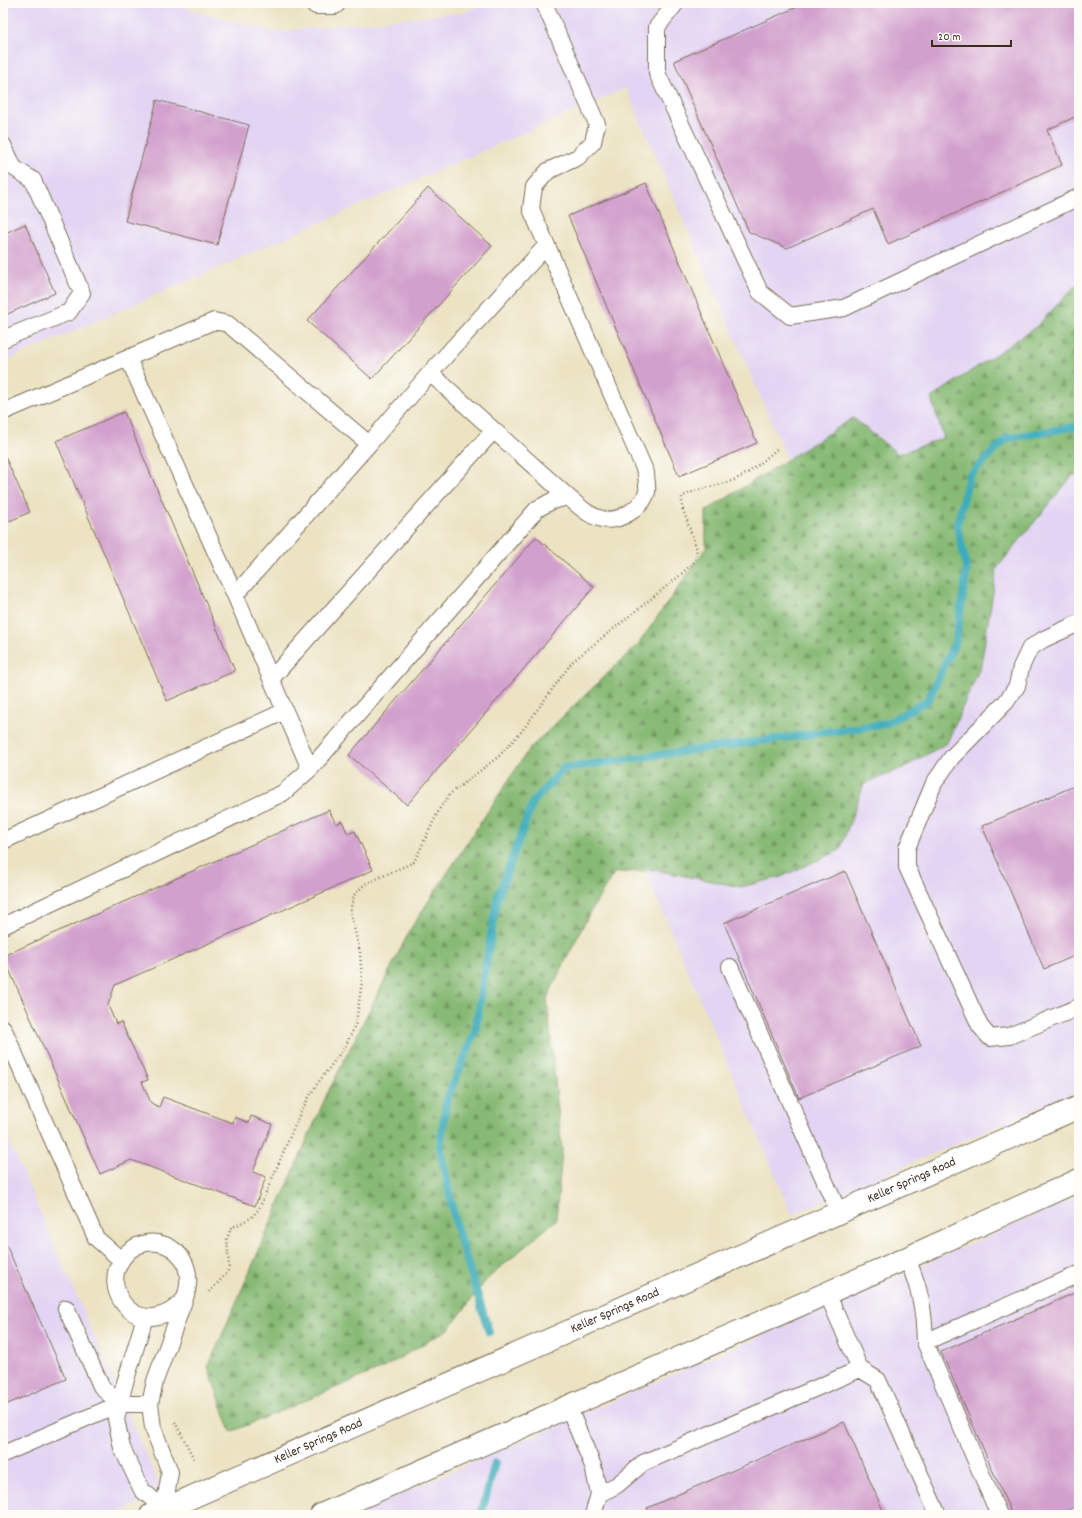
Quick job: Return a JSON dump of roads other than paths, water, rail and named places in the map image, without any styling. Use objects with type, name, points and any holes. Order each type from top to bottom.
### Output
[{"type":"main road","points":[[317,3],[334,3]]},
{"type":"main road","name":"Keller Springs Road","points":[[161,1513],[1079,1107]]},
{"type":"main road","points":[[321,1515],[907,1258],[1079,1180]]},
{"type":"lane","points":[[430,373],[568,497],[588,513],[603,519],[623,516],[641,504],[647,491],[646,473],[531,209],[534,186],[548,170],[578,157],[593,142],[597,124],[544,3]]},
{"type":"lane","points":[[676,3],[657,27],[657,73],[760,292],[790,316],[844,308],[1079,197]]},
{"type":"lane","points":[[3,145],[14,168],[33,180],[82,293],[69,312],[3,339]]},
{"type":"lane","points":[[235,595],[430,373],[546,246]]},
{"type":"lane","points":[[3,412],[214,321],[228,324],[369,444]]},
{"type":"lane","points":[[128,358],[235,595],[310,769]]},
{"type":"lane","points":[[271,679],[494,430]]},
{"type":"lane","points":[[3,926],[283,794],[310,769],[537,509],[552,501],[568,497]]},
{"type":"lane","points":[[1079,623],[1044,639],[1030,648],[1021,667],[1017,686],[1006,702],[952,757],[934,783],[907,848],[907,867],[980,1026],[990,1038],[1009,1036],[1079,1007]]},
{"type":"lane","points":[[3,841],[285,711]]},
{"type":"lane","points":[[730,967],[839,1213]]},
{"type":"lane","points":[[3,1028],[96,1238],[121,1260]]},
{"type":"lane","points":[[161,1513],[170,1472],[153,1428],[150,1404],[156,1381],[185,1298],[189,1281],[186,1264],[180,1254],[170,1247],[159,1243],[148,1243],[136,1246],[121,1260],[115,1273],[115,1285],[118,1296],[125,1306],[134,1313],[145,1317],[157,1317],[168,1314],[178,1307],[185,1298]]},
{"type":"lane","points":[[907,1258],[917,1282],[924,1314],[925,1342],[999,1515]]},
{"type":"lane","points":[[925,1342],[1079,1274]]},
{"type":"lane","points":[[826,1293],[860,1369],[878,1380],[938,1515]]},
{"type":"lane","points":[[66,1308],[101,1386],[119,1404]]},
{"type":"lane","points":[[145,1317],[119,1404],[116,1419],[122,1448],[142,1490],[161,1513]]},
{"type":"lane","points":[[599,1494],[617,1485],[643,1463],[860,1369]]},
{"type":"lane","points":[[3,1454],[119,1404],[150,1404]]},
{"type":"lane","points":[[568,1406],[593,1466],[599,1494],[593,1515]]},
{"type":"waterway","points":[[489,1332],[457,1229],[440,1149],[446,1101],[475,1032],[497,899],[533,802],[564,768],[885,724],[928,700],[956,640],[967,569],[957,525],[969,476],[1007,438],[1079,426]]},
{"type":"waterway","points":[[481,1515],[495,1463]]}]
